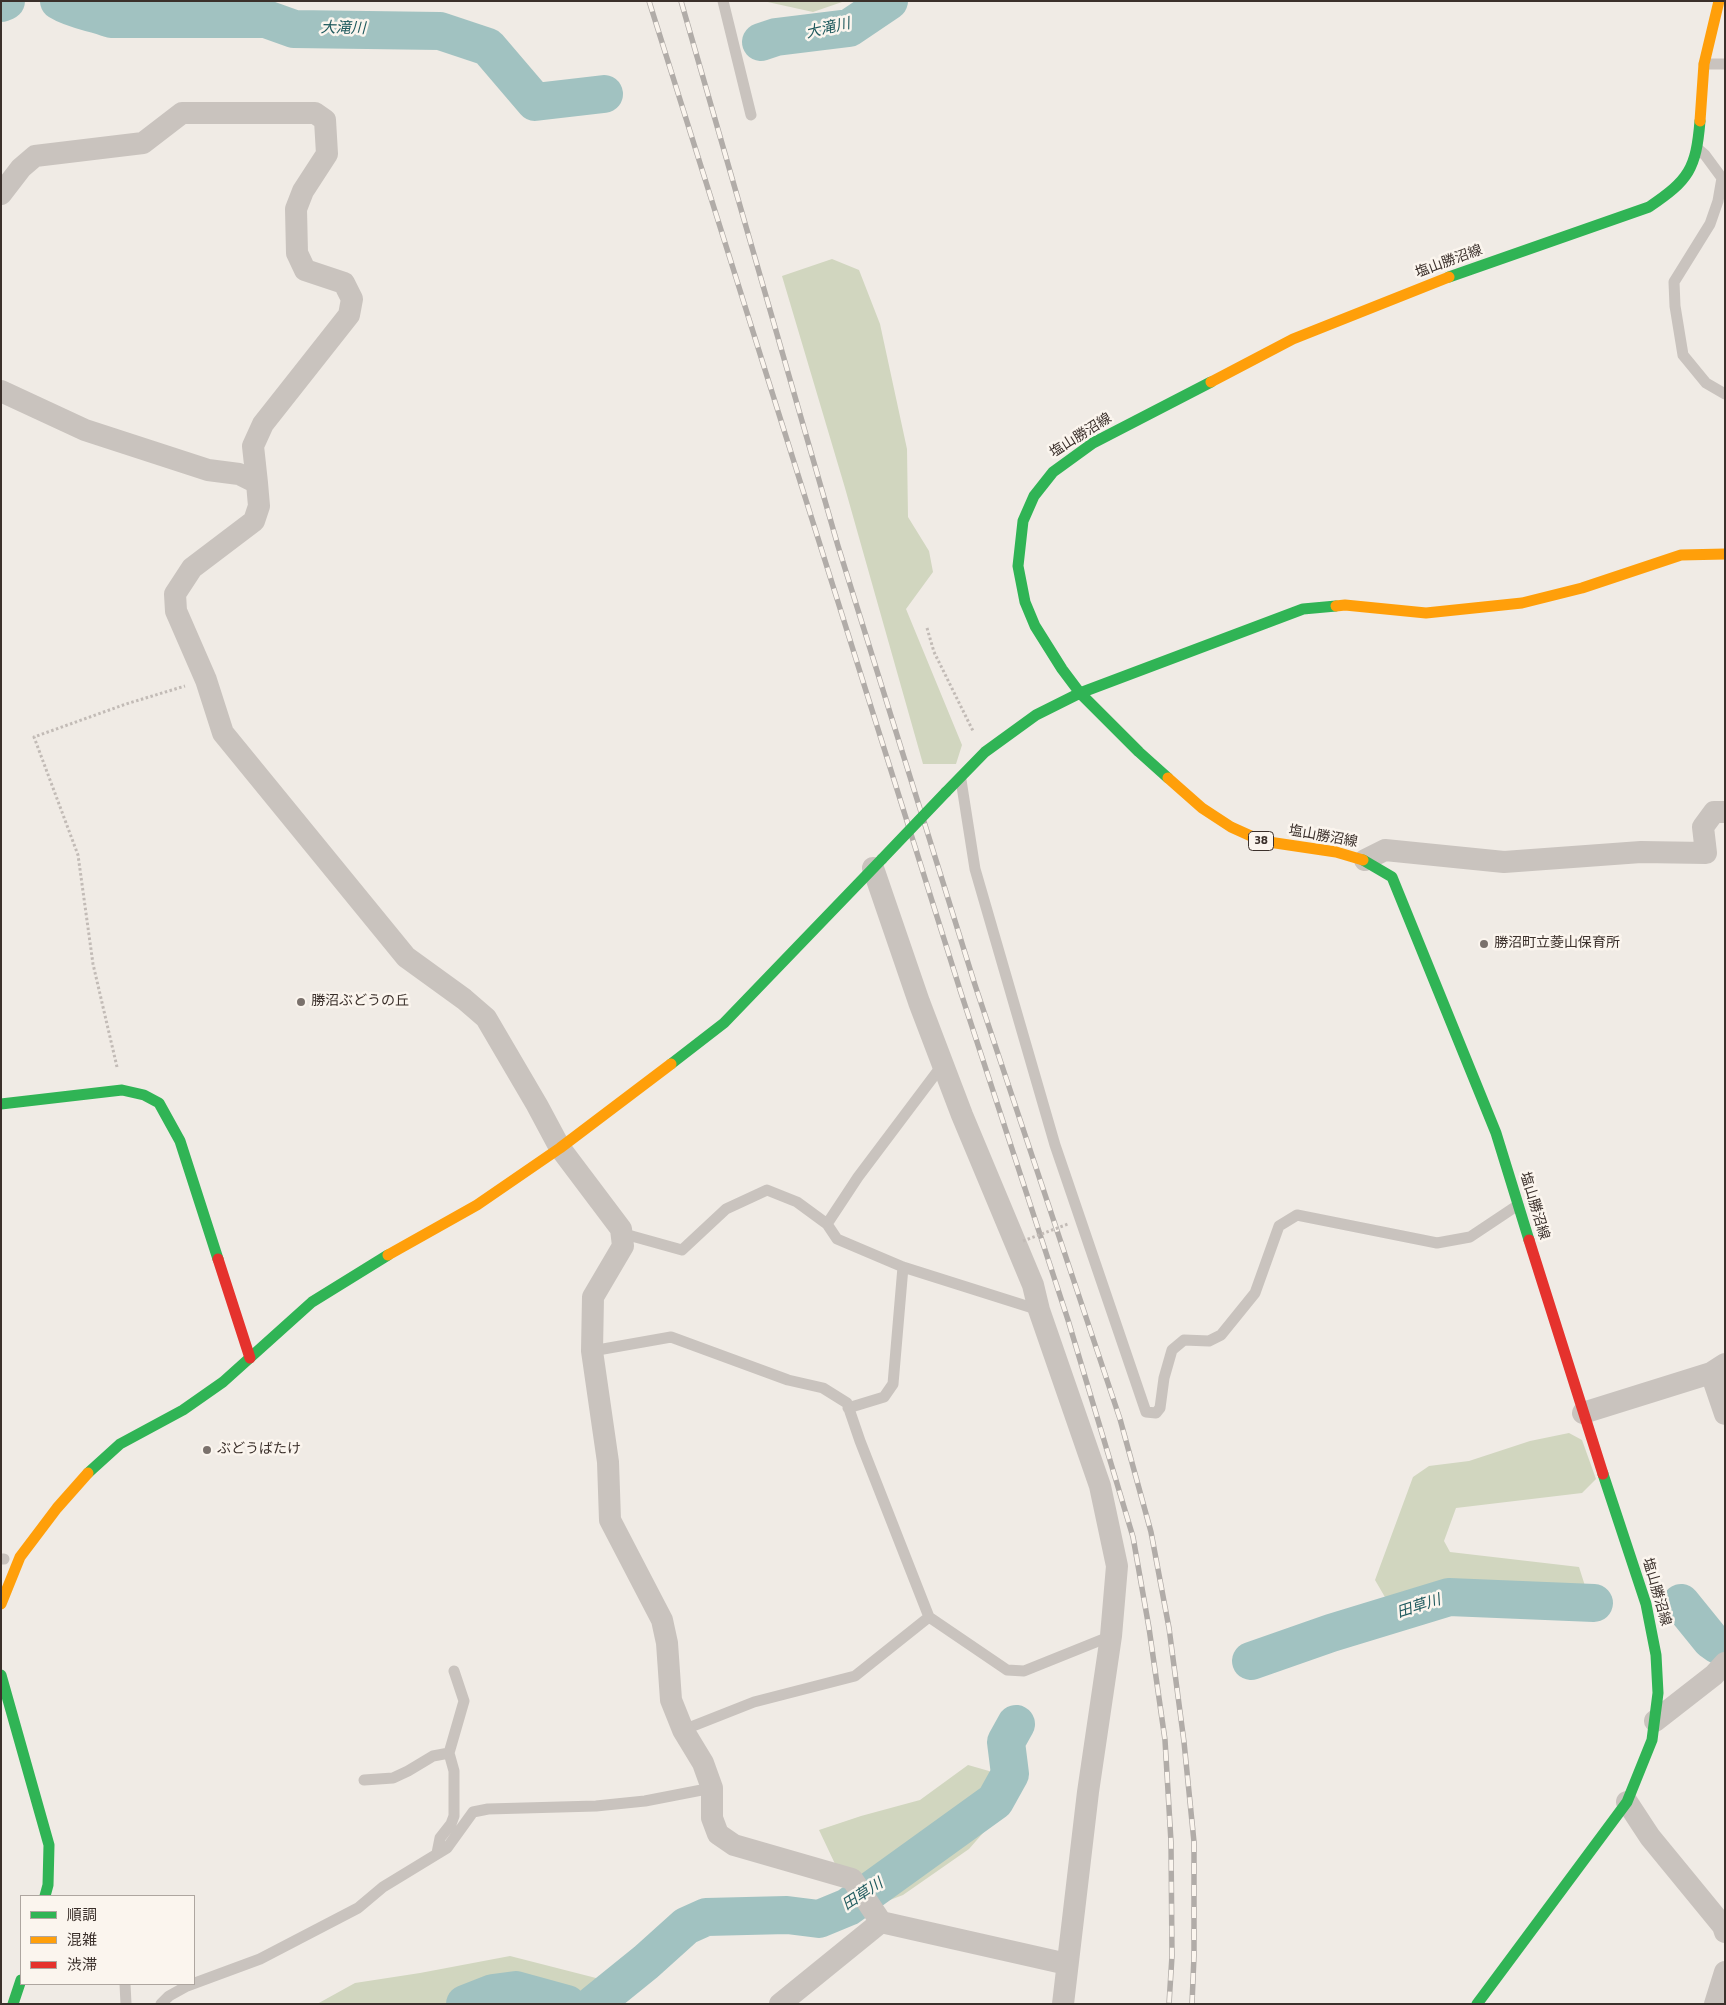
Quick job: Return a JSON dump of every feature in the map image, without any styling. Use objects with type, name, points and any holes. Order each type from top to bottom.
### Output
[{"type":"street","name":"塩山勝沼線","points":[[1477,2004],[1627,1802],[1652,1740],[1658,1693],[1656,1655],[1646,1604],[1583,1413],[1496,1133],[1392,877],[1365,860],[1336,852],[1262,841],[1231,827],[1202,808],[1153,764],[1080,693],[1062,669],[1035,626],[1025,602],[1018,566],[1023,522],[1034,496],[1052,472],[1093,443],[1293,339],[1444,279],[1649,207],[1676,189],[1691,168],[1696,146],[1704,64],[1719,1]]},
{"type":"street","points":[[1,194],[21,168],[35,156],[144,143],[182,113],[315,113],[326,120],[327,154],[303,191],[296,209],[297,253],[305,270],[344,283],[352,299],[349,315],[263,424],[253,446],[259,506],[254,521],[192,568],[175,594],[176,611],[206,680],[223,732],[406,957],[464,999],[486,1018],[560,1148],[621,1229],[622,1246],[593,1297],[592,1351],[608,1462],[610,1520],[662,1620],[667,1643],[671,1700],[683,1730],[703,1763],[712,1788],[712,1818],[718,1834],[734,1845],[852,1879],[881,1922],[1068,1964]]},
{"type":"street","points":[[1,391],[85,430],[208,470],[239,474],[257,483]]},
{"type":"street","points":[[1,1604],[20,1557],[57,1508],[82,1479],[120,1444],[183,1410],[223,1382],[312,1302],[363,1269],[477,1205],[560,1148],[724,1023],[984,752],[1036,715],[1080,693],[1303,609],[1345,605],[1426,613],[1522,603],[1582,588],[1681,555],[1725,554]]},
{"type":"street","points":[[1365,860],[1385,850],[1504,862],[1641,852],[1706,853],[1703,827],[1714,812],[1725,812]]},
{"type":"street","points":[[878,864],[919,1002],[973,1142],[1033,1285],[1039,1310],[1100,1486],[1116,1566],[1110,1636],[1088,1792],[1064,2004]]},
{"type":"street","points":[[1,1104],[122,1090],[144,1094],[159,1103],[180,1141],[250,1358]]},
{"type":"street","points":[[1583,1413],[1718,1369],[1725,1414]]},
{"type":"street","points":[[1655,1721],[1714,1675],[1725,1663]]},
{"type":"street","points":[[1,1675],[49,1845],[46,1895]]},
{"type":"street","points":[[1627,1802],[1650,1837],[1723,1926],[1725,1932]]},
{"type":"street","points":[[780,2004],[881,1922]]},
{"type":"street","points":[[13,2004],[20,1983]]},
{"type":"lane","points":[[724,1],[751,115]]},
{"type":"lane","points":[[1704,64],[1725,64]]},
{"type":"lane","points":[[1696,146],[1722,178],[1718,201],[1710,224],[1674,282],[1675,306],[1683,355],[1706,382],[1725,394]]},
{"type":"lane","points":[[961,776],[975,869],[980,888],[1055,1144],[1146,1412],[1156,1413],[1160,1408],[1164,1378],[1172,1350],[1184,1340],[1209,1341],[1221,1335],[1255,1293],[1279,1226],[1297,1214],[1437,1243],[1470,1237],[1518,1205]]},
{"type":"lane","points":[[828,1224],[858,1176],[943,1064]]},
{"type":"lane","points":[[621,1233],[682,1250],[726,1209],[767,1190],[797,1202],[828,1224],[837,1239],[903,1267],[1039,1310]]},
{"type":"lane","points":[[848,1408],[884,1397],[893,1384],[903,1267]]},
{"type":"lane","points":[[592,1351],[671,1337],[788,1380],[823,1388],[847,1403],[929,1617],[1007,1670],[1024,1671],[1110,1636]]},
{"type":"lane","points":[[2,1560],[20,1557]]},
{"type":"lane","points":[[683,1730],[754,1702],[855,1676],[929,1617]]},
{"type":"lane","points":[[436,1853],[440,1838],[451,1824],[454,1816],[454,1771],[449,1753],[464,1701],[454,1671]]},
{"type":"lane","points":[[364,1780],[393,1778],[433,1756],[449,1753]]},
{"type":"lane","points":[[195,1983],[260,1959],[358,1908],[383,1887],[447,1848],[473,1812],[488,1809],[616,1804],[645,1801],[712,1788]]},
{"type":"lane","points":[[126,1985],[126,2004]]},
{"type":"lane","points":[[161,2004],[169,1996],[190,1985]]},
{"type":"path","points":[[927,628],[937,659],[984,752]]},
{"type":"path","points":[[122,1090],[93,964],[78,855],[34,738],[126,704],[206,680]]},
{"type":"path","points":[[1023,1240],[1068,1224]]},
{"type":"green space","points":[[763,1],[845,1],[813,12]]},
{"type":"green space","points":[[832,259],[859,270],[880,324],[907,449],[908,517],[929,551],[933,572],[906,609],[962,745],[956,764],[923,764],[845,488],[782,276]]},
{"type":"green space","points":[[1569,1433],[1582,1440],[1596,1479],[1582,1493],[1456,1508],[1444,1541],[1450,1552],[1579,1567],[1586,1589],[1558,1620],[1509,1615],[1420,1598],[1389,1604],[1375,1580],[1413,1477],[1429,1466],[1469,1461],[1530,1441]]},
{"type":"green space","points":[[968,1765],[989,1771],[998,1779],[997,1817],[969,1849],[903,1895],[882,1903],[860,1873],[836,1866],[819,1830],[920,1800]]},
{"type":"green space","points":[[510,1956],[596,1978],[604,2004],[317,2004],[355,1983]]},
{"type":"waterway","points":[[1,3],[6,1]]},
{"type":"waterway","name":"大滝川","points":[[59,1],[71,7],[111,19],[266,19],[294,29],[440,31],[488,47],[535,102],[604,94]]},
{"type":"waterway","name":"大滝川","points":[[761,42],[776,37],[849,28],[889,1]]},
{"type":"waterway","name":"田草川","points":[[1251,1661],[1331,1633],[1449,1597],[1594,1603]]},
{"type":"waterway","name":"田草川","points":[[1681,1603],[1711,1640],[1718,1645]]},
{"type":"waterway","name":"田草川","points":[[594,2004],[646,1962],[686,1926],[706,1917],[787,1915],[819,1919],[848,1907],[995,1801],[1010,1774],[1006,1742],[1016,1724]]},
{"type":"waterway","name":"田草川","points":[[465,2004],[493,1993],[516,1990],[567,2004]]},
{"type":"railway","points":[[649,1],[961,993],[1068,1320],[1133,1537],[1149,1628],[1165,1740],[1171,1842],[1172,1956],[1169,2004]]},
{"type":"railway","points":[[681,1],[838,546],[975,985],[1120,1419],[1151,1532],[1169,1628],[1184,1742],[1194,1842],[1192,2004]]},
{"type":"traffic: fast","points":[[1449,277],[1649,207],[1663,198],[1682,181],[1688,172],[1696,151],[1700,121]]},
{"type":"traffic: fast","points":[[1168,778],[1080,693],[1062,669],[1035,626],[1025,602],[1018,566],[1023,521],[1034,496],[1053,472],[1093,443],[1211,382]]},
{"type":"traffic: fast","points":[[946,792],[985,752],[1036,715],[1080,693],[1303,609],[1336,606]]},
{"type":"traffic: fast","points":[[882,859],[946,792]]},
{"type":"traffic: fast","points":[[671,1064],[724,1023],[882,859]]},
{"type":"traffic: fast","points":[[1363,860],[1392,877],[1496,1133],[1529,1240]]},
{"type":"traffic: fast","points":[[1,1104],[122,1090],[144,1095],[159,1103],[180,1141],[218,1259]]},
{"type":"traffic: fast","points":[[88,1473],[120,1444],[183,1410],[223,1382],[312,1302],[388,1255]]},
{"type":"traffic: fast","points":[[1477,2004],[1627,1802],[1652,1740],[1658,1693],[1656,1655],[1646,1604],[1603,1474]]},
{"type":"traffic: fast","points":[[1,1675],[49,1845],[48,1885],[45,1895]]},
{"type":"traffic: fast","points":[[13,2004],[20,1983]]},
{"type":"traffic: slow","points":[[1700,121],[1704,64],[1719,1]]},
{"type":"traffic: slow","points":[[1211,382],[1293,339],[1449,277]]},
{"type":"traffic: slow","points":[[1336,606],[1345,605],[1426,613],[1522,603],[1582,588],[1681,555],[1725,554]]},
{"type":"traffic: slow","points":[[1168,778],[1202,808],[1231,827],[1262,841],[1336,852],[1363,860]]},
{"type":"traffic: slow","points":[[388,1255],[477,1205],[560,1148],[671,1064]]},
{"type":"traffic: slow","points":[[1,1604],[20,1557],[57,1508],[88,1473]]},
{"type":"traffic: jam","points":[[1529,1240],[1603,1474]]},
{"type":"traffic: jam","points":[[218,1259],[250,1358]]},
{"type":"place","name":"勝沼町立菱山保育所","points":[[1484,944]]},
{"type":"place","name":"勝沼ぶどうの丘","points":[[301,1002]]},
{"type":"place","name":"ぶどうばたけ","points":[[207,1450]]}]
